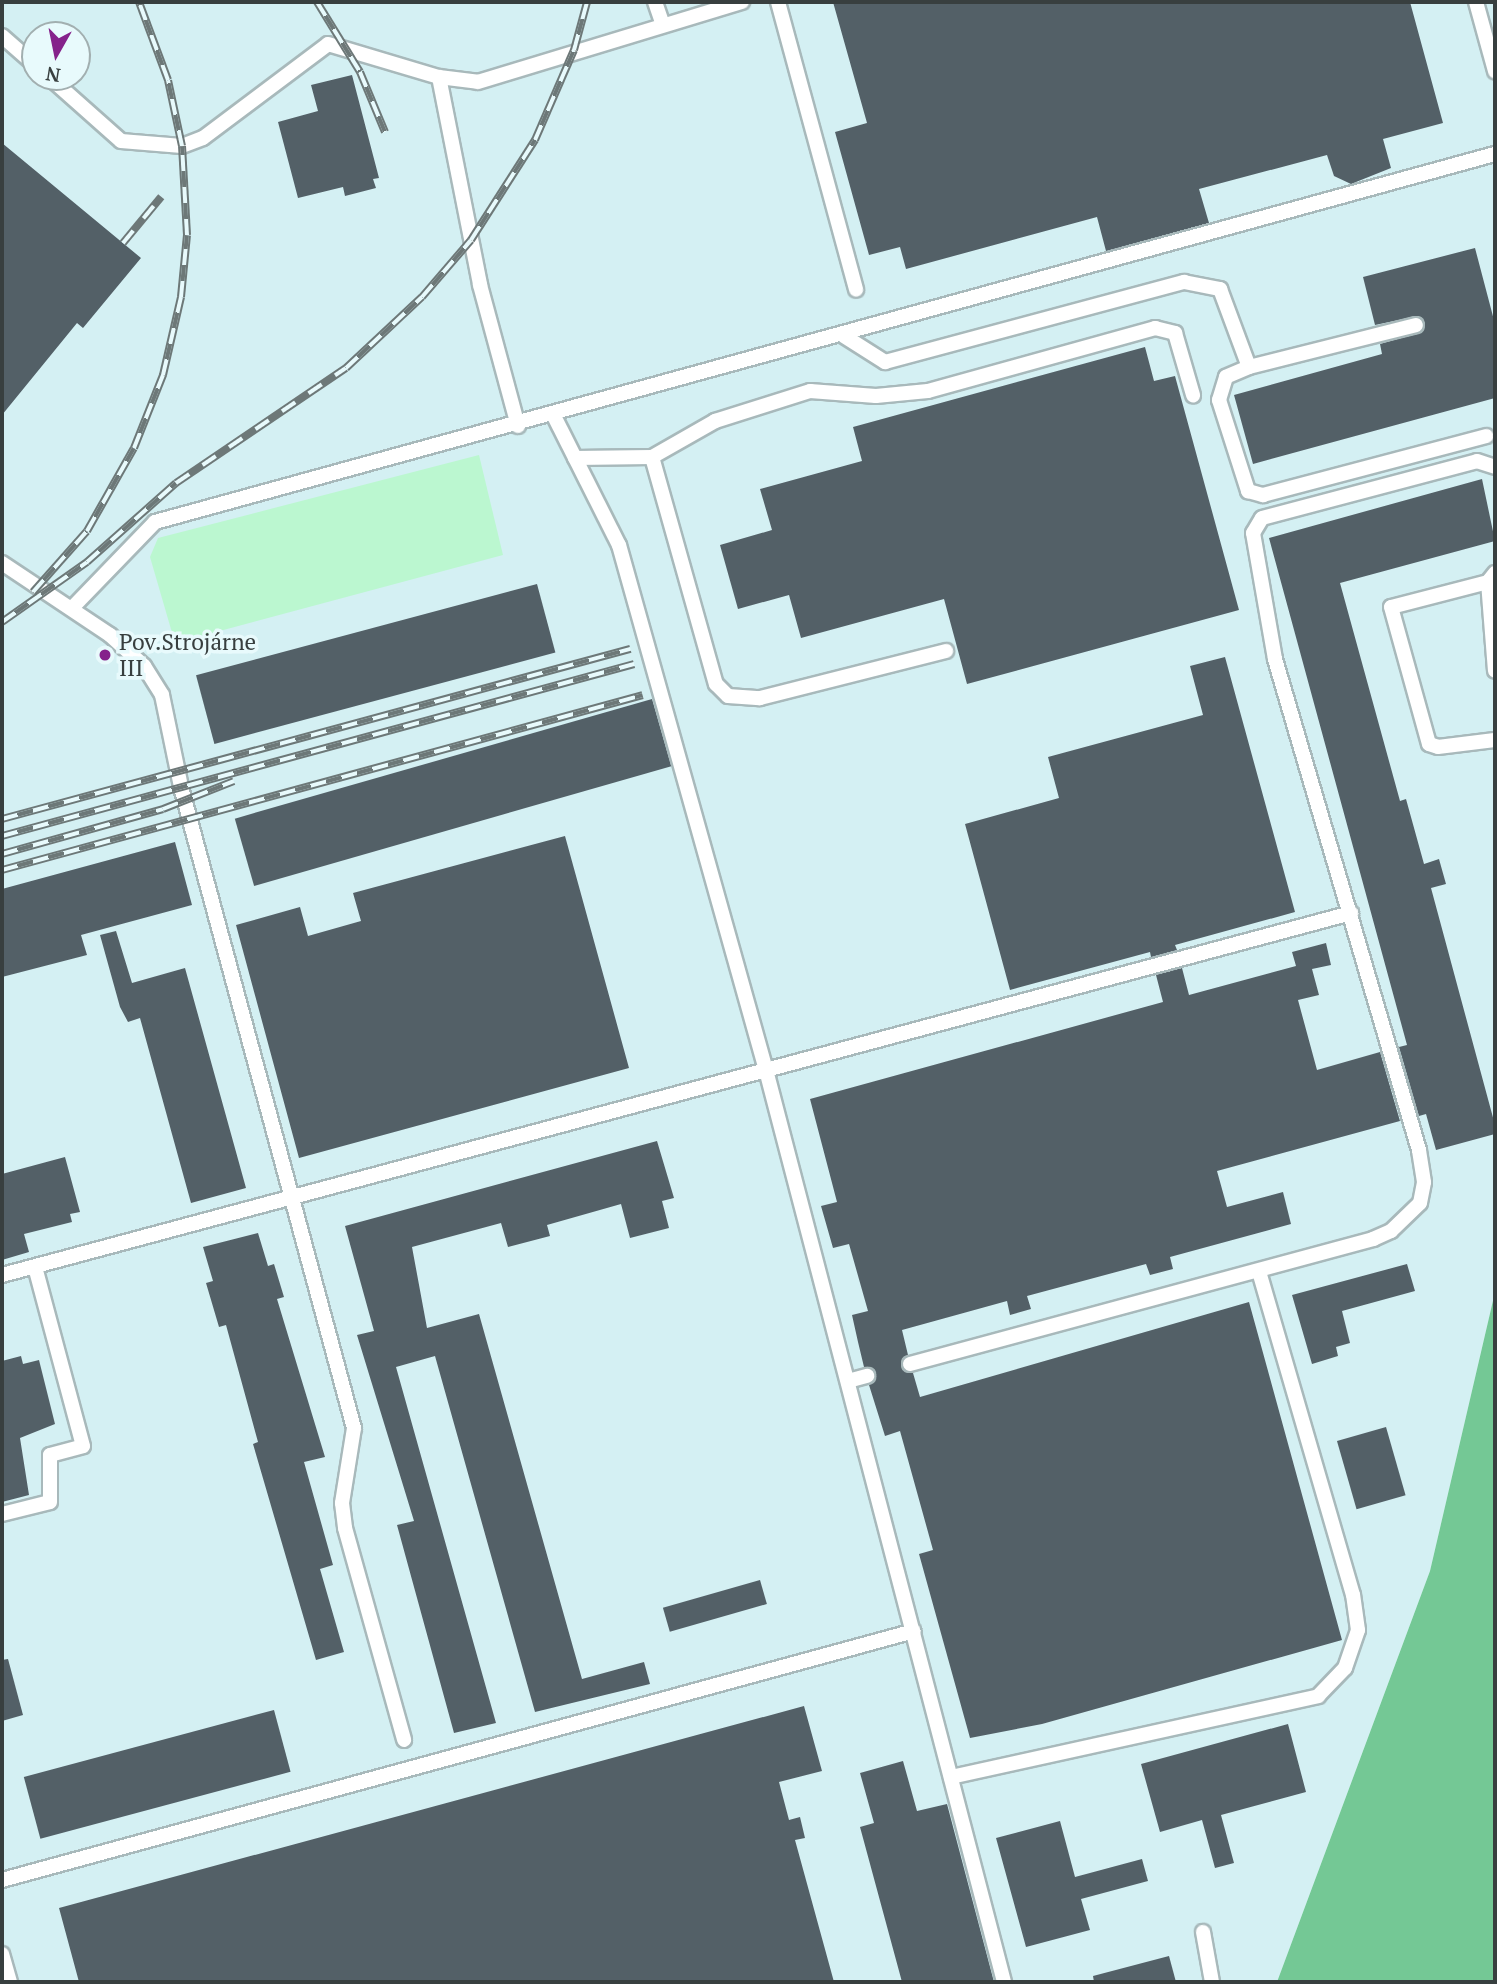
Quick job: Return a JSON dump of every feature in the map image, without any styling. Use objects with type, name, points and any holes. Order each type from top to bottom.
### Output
[{"type":"lane","points":[[654,2],[663,25]]},
{"type":"lane","points":[[65,91],[121,141],[182,146],[203,138],[328,44],[439,77],[478,82],[742,2]]},
{"type":"lane","points":[[778,2],[856,290]]},
{"type":"lane","points":[[1476,2],[1495,71]]},
{"type":"lane","points":[[2,36],[21,53]]},
{"type":"lane","points":[[439,77],[480,285],[518,426]]},
{"type":"lane","points":[[73,607],[155,522],[518,426],[1495,154]]},
{"type":"lane","points":[[844,336],[885,362],[1184,282],[1207,283],[1228,301],[1249,368]]},
{"type":"lane","points":[[1416,325],[1249,368],[1226,377],[1219,400],[1248,491],[1262,495],[1486,436]]},
{"type":"lane","points":[[575,458],[652,457],[715,421],[810,391],[876,396],[928,391],[1155,328],[1175,334],[1193,395]]},
{"type":"lane","points":[[554,416],[619,545],[766,1070],[1004,1982]]},
{"type":"lane","points":[[652,457],[716,684],[728,695],[760,698],[946,651]]},
{"type":"lane","points":[[911,1364],[1259,1272],[1391,1231],[1410,1215],[1423,1192],[1419,1150],[1275,659],[1254,524],[1477,461],[1495,467]]},
{"type":"lane","points":[[2,563],[73,607],[144,666],[162,695],[181,788],[294,1197],[354,1428],[342,1503],[345,1528],[404,1740]]},
{"type":"lane","points":[[1495,671],[1492,578],[1391,607],[1429,744],[1495,740]]},
{"type":"lane","points":[[2,1275],[1351,913]]},
{"type":"lane","points":[[2,1514],[50,1502],[50,1455],[83,1446],[35,1266]]},
{"type":"lane","points":[[951,1777],[1318,1696],[1345,1668],[1358,1630],[1353,1595],[1259,1272]]},
{"type":"lane","points":[[848,1381],[867,1376]]},
{"type":"lane","points":[[2,1880],[914,1631]]},
{"type":"lane","points":[[1203,1932],[1212,1982]]},
{"type":"lane","points":[[2,1954],[10,1982]]},
{"type":"shaded area","points":[[2,2],[1495,2],[1495,1292],[1430,1571],[1277,1982],[2,1982]]},
{"type":"green space","points":[[479,455],[503,555],[175,643],[150,557],[158,538]]},
{"type":"green space","points":[[1495,1292],[1495,1982],[1277,1982],[1430,1571]]},
{"type":"building","points":[[833,2],[1410,2],[1443,123],[1383,139],[1391,168],[1351,184],[1334,176],[1327,155],[1199,189],[1209,223],[1106,251],[1097,217],[906,269],[900,247],[869,255],[835,132],[867,123]]},
{"type":"building","points":[[352,75],[379,178],[373,179],[376,188],[345,196],[343,187],[298,198],[278,122],[318,111],[311,85]]},
{"type":"building","points":[[2,143],[141,258],[83,328],[77,323],[2,415]]},
{"type":"building","points":[[1475,248],[1495,324],[1495,398],[1253,464],[1234,395],[1382,354],[1380,344],[1422,332],[1425,323],[1418,316],[1375,325],[1363,277]]},
{"type":"building","points":[[1145,347],[1154,381],[1175,376],[1239,610],[967,684],[944,599],[801,638],[789,595],[738,609],[720,545],[772,530],[760,489],[862,461],[853,427]]},
{"type":"building","points":[[1482,479],[1495,541],[1340,583],[1400,801],[1406,799],[1424,864],[1439,859],[1446,884],[1431,888],[1495,1125],[1495,1134],[1436,1150],[1426,1114],[1419,1116],[1399,1047],[1407,1045],[1269,538]]},
{"type":"building","points":[[537,584],[555,653],[214,744],[196,675]]},
{"type":"building","points":[[1225,657],[1295,912],[1175,945],[1177,950],[1151,957],[1150,952],[1010,990],[965,824],[1059,798],[1048,757],[1203,715],[1190,666]]},
{"type":"building","points":[[652,699],[671,766],[254,886],[235,819]]},
{"type":"building","points":[[565,836],[629,1068],[299,1158],[236,925],[300,907],[308,936],[361,921],[353,893]]},
{"type":"building","points":[[175,842],[192,905],[81,935],[87,955],[2,977],[2,889]]},
{"type":"building","points":[[116,931],[132,983],[185,968],[246,1188],[191,1203],[140,1018],[128,1022],[120,1007],[100,935]]},
{"type":"building","points":[[1326,943],[1331,965],[1312,969],[1319,995],[1298,1000],[1317,1070],[1380,1052],[1400,1121],[1217,1171],[1227,1207],[1283,1192],[1291,1224],[1170,1257],[1173,1269],[1150,1275],[1146,1264],[1027,1296],[1031,1309],[1010,1315],[1007,1301],[902,1330],[908,1355],[901,1366],[913,1373],[920,1397],[1249,1302],[1342,1640],[1042,1724],[970,1738],[919,1554],[933,1550],[900,1431],[885,1436],[869,1385],[876,1373],[864,1367],[858,1342],[852,1315],[868,1311],[849,1244],[833,1248],[821,1206],[837,1202],[810,1099],[1163,1002],[1156,975],[1182,968],[1189,995],[1296,966],[1292,952]]},
{"type":"building","points":[[657,1141],[674,1198],[662,1201],[669,1228],[630,1238],[621,1204],[547,1225],[550,1236],[508,1247],[501,1223],[412,1247],[427,1328],[479,1314],[582,1679],[644,1662],[650,1684],[535,1712],[435,1356],[396,1367],[496,1723],[454,1733],[397,1525],[414,1521],[357,1335],[374,1331],[345,1226]]},
{"type":"building","points":[[65,1157],[80,1212],[70,1214],[72,1222],[24,1234],[29,1252],[2,1260],[2,1174]]},
{"type":"building","points":[[258,1233],[268,1266],[274,1264],[284,1297],[277,1299],[325,1457],[304,1462],[333,1565],[320,1569],[344,1652],[316,1660],[253,1444],[258,1442],[226,1325],[219,1327],[206,1283],[213,1281],[203,1247]]},
{"type":"building","points":[[1407,1264],[1415,1291],[1342,1311],[1350,1343],[1336,1347],[1338,1356],[1312,1364],[1292,1295]]},
{"type":"building","points":[[21,1356],[23,1364],[39,1360],[55,1424],[20,1438],[29,1495],[2,1502],[2,1361]]},
{"type":"building","points":[[1386,1427],[1406,1495],[1357,1509],[1337,1441]]},
{"type":"building","points":[[760,1580],[767,1604],[670,1632],[663,1608]]},
{"type":"building","points":[[8,1659],[23,1715],[2,1721],[2,1660]]},
{"type":"building","points":[[804,1706],[822,1771],[779,1782],[789,1820],[800,1817],[805,1838],[795,1840],[834,1982],[79,1982],[59,1908]]},
{"type":"building","points":[[274,1710],[291,1772],[40,1839],[24,1777]]},
{"type":"building","points":[[1288,1724],[1306,1792],[1221,1815],[1234,1863],[1215,1868],[1202,1820],[1160,1832],[1141,1764]]},
{"type":"building","points":[[903,1761],[917,1811],[947,1804],[994,1982],[902,1982],[860,1827],[874,1823],[860,1773]]},
{"type":"building","points":[[1060,1821],[1075,1877],[1142,1859],[1148,1881],[1081,1899],[1090,1930],[1026,1947],[996,1838]]},
{"type":"building","points":[[1169,1956],[1176,1982],[1094,1982],[1093,1976]]},
{"type":"railway","points":[[33,592],[87,531],[134,448],[163,375],[181,297],[187,235],[182,146],[168,80],[139,2]]},
{"type":"railway","points":[[317,2],[360,72],[385,132]]},
{"type":"railway","points":[[2,622],[87,562],[176,483],[346,368],[422,297],[471,240],[535,140],[574,50],[587,2]]},
{"type":"railway","points":[[123,243],[161,197]]},
{"type":"railway","points":[[2,819],[630,649]]},
{"type":"railway","points":[[2,836],[634,664]]},
{"type":"railway","points":[[2,870],[643,695]]},
{"type":"railway","points":[[2,854],[163,809],[234,781]]},
{"type":"place","name":"Pov.Strojárne III","points":[[105,655]]}]
